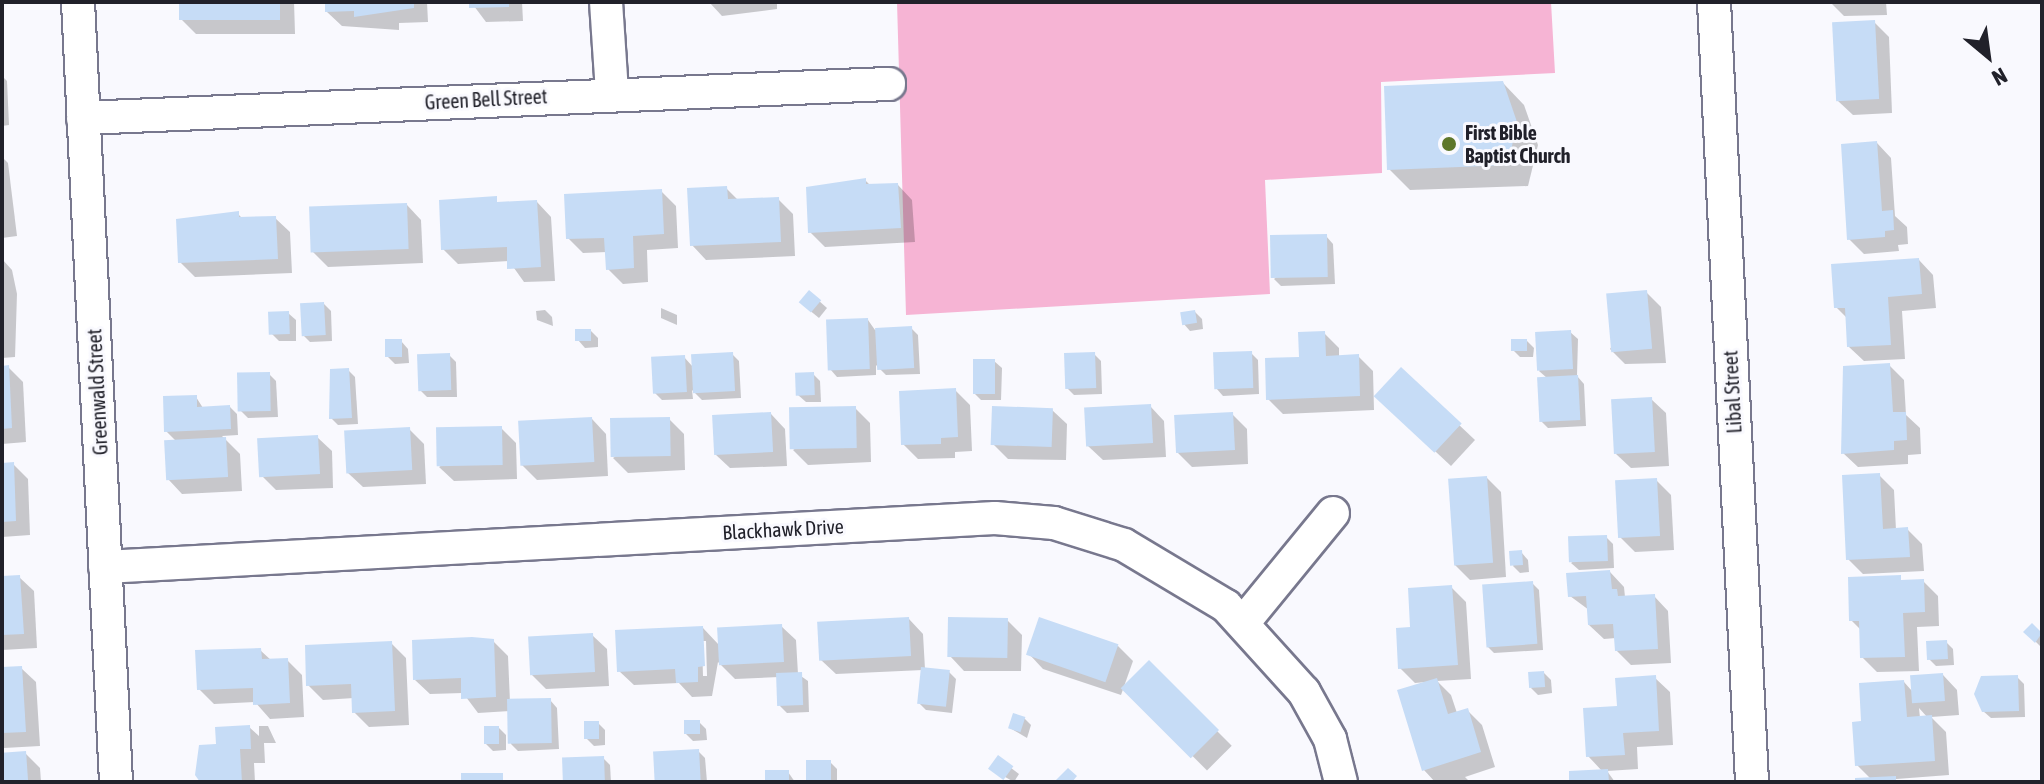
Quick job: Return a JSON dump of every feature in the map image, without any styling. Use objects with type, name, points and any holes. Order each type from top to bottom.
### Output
[{"type":"street","name":"Greenwald Street","points":[[78,2],[116,782]]},
{"type":"street","points":[[606,2],[612,93]]},
{"type":"street","name":"Libal Street","points":[[1714,2],[1752,782]]},
{"type":"street","name":"Green Bell Street","points":[[83,118],[612,93],[889,84]]},
{"type":"street","points":[[1243,623],[1333,513]]},
{"type":"street","name":"Blackhawk Drive","points":[[105,567],[995,518],[1054,523],[1124,545],[1183,577],[1243,623],[1304,692],[1330,739],[1341,782]]},
{"type":"shaded area","points":[[897,2],[1551,2],[1555,73],[1381,82],[1382,173],[1265,180],[1270,294],[906,315]]},
{"type":"building","points":[[179,2],[280,2],[280,20],[179,20]]},
{"type":"building","points":[[325,2],[414,2],[414,8],[354,17],[354,11],[325,12]]},
{"type":"building","points":[[469,2],[509,2],[509,7],[469,8]]},
{"type":"building","points":[[1875,20],[1879,99],[1836,101],[1832,22]]},
{"type":"building","name":"First Bible Baptist Church","points":[[1503,81],[1517,122],[1508,165],[1387,170],[1384,86]]},
{"type":"building","points":[[1877,141],[1882,211],[1893,210],[1894,230],[1885,231],[1885,237],[1847,240],[1841,144]]},
{"type":"building","points":[[866,178],[866,184],[898,183],[901,228],[808,233],[806,187]]},
{"type":"building","points":[[727,186],[728,199],[779,197],[781,242],[690,246],[687,188]]},
{"type":"building","points":[[662,189],[664,234],[633,236],[634,268],[606,270],[604,238],[566,239],[564,194]]},
{"type":"building","points":[[497,196],[497,202],[537,200],[541,267],[507,269],[507,247],[441,250],[439,200]]},
{"type":"building","points":[[407,203],[409,249],[311,252],[309,206]]},
{"type":"building","points":[[239,211],[239,217],[276,216],[278,259],[178,263],[176,219]]},
{"type":"building","points":[[1327,234],[1328,277],[1271,278],[1270,235]]},
{"type":"building","points":[[1919,258],[1922,294],[1888,297],[1891,345],[1847,347],[1845,308],[1834,308],[1831,264]]},
{"type":"building","points":[[809,290],[821,300],[811,313],[799,302]]},
{"type":"building","points":[[1647,290],[1652,349],[1611,352],[1606,294]]},
{"type":"building","points":[[324,302],[326,335],[302,336],[300,303]]},
{"type":"building","points":[[1195,310],[1197,323],[1182,325],[1180,312]]},
{"type":"building","points":[[289,311],[290,334],[269,335],[268,312]]},
{"type":"building","points":[[868,318],[870,369],[828,370],[826,319]]},
{"type":"building","points":[[912,326],[914,368],[877,370],[875,328]]},
{"type":"building","points":[[575,329],[591,329],[591,341],[575,341]]},
{"type":"building","points":[[1571,330],[1573,369],[1537,371],[1535,332]]},
{"type":"building","points":[[1325,331],[1326,356],[1359,354],[1360,396],[1266,400],[1265,358],[1299,357],[1298,332]]},
{"type":"building","points":[[385,339],[402,339],[402,357],[385,357]]},
{"type":"building","points":[[1511,339],[1527,339],[1527,351],[1511,351]]},
{"type":"building","points":[[1252,351],[1253,388],[1214,389],[1213,352]]},
{"type":"building","points":[[733,352],[735,391],[693,393],[691,354]]},
{"type":"building","points":[[1095,352],[1096,388],[1065,389],[1064,353]]},
{"type":"building","points":[[450,353],[451,390],[418,391],[417,354]]},
{"type":"building","points":[[685,355],[687,392],[653,394],[651,357]]},
{"type":"building","points":[[973,359],[995,359],[995,394],[973,394]]},
{"type":"building","points":[[1890,363],[1893,412],[1906,412],[1907,440],[1894,441],[1894,450],[1841,454],[1843,366]]},
{"type":"building","points":[[9,365],[12,428],[2,429],[2,366]]},
{"type":"building","points":[[1401,367],[1462,424],[1434,453],[1374,396]]},
{"type":"building","points":[[349,368],[352,418],[329,419],[330,369]]},
{"type":"building","points":[[270,372],[271,411],[238,412],[237,373]]},
{"type":"building","points":[[814,372],[815,395],[796,396],[795,373]]},
{"type":"building","points":[[1578,375],[1580,420],[1539,422],[1537,377]]},
{"type":"building","points":[[956,388],[958,437],[941,438],[941,444],[901,445],[899,391]]},
{"type":"building","points":[[197,395],[197,407],[230,405],[231,429],[164,432],[163,396]]},
{"type":"building","points":[[1652,397],[1655,452],[1614,454],[1611,399]]},
{"type":"building","points":[[1151,404],[1153,443],[1086,446],[1084,408]]},
{"type":"building","points":[[856,406],[857,448],[790,449],[789,407]]},
{"type":"building","points":[[992,406],[1053,408],[1052,447],[991,445]]},
{"type":"building","points":[[771,412],[773,452],[714,455],[712,415]]},
{"type":"building","points":[[1233,412],[1235,450],[1176,453],[1174,415]]},
{"type":"building","points":[[592,417],[594,462],[520,466],[518,421]]},
{"type":"building","points":[[670,417],[671,456],[611,457],[610,418]]},
{"type":"building","points":[[502,426],[503,465],[437,466],[436,427]]},
{"type":"building","points":[[410,427],[412,470],[346,473],[344,430]]},
{"type":"building","points":[[318,435],[320,474],[259,477],[257,438]]},
{"type":"building","points":[[226,437],[228,477],[166,480],[164,440]]},
{"type":"building","points":[[14,462],[16,521],[2,522],[2,463]]},
{"type":"building","points":[[1880,473],[1883,529],[1908,527],[1910,557],[1846,560],[1842,475]]},
{"type":"building","points":[[1487,476],[1493,563],[1454,566],[1448,479]]},
{"type":"building","points":[[1657,478],[1660,536],[1618,538],[1615,480]]},
{"type":"building","points":[[1607,535],[1608,561],[1569,562],[1568,536]]},
{"type":"building","points":[[1522,550],[1523,565],[1510,566],[1509,551]]},
{"type":"building","points":[[1610,570],[1612,589],[1617,589],[1618,596],[1655,594],[1658,649],[1615,651],[1613,624],[1588,625],[1586,596],[1568,597],[1566,573]]},
{"type":"building","points":[[20,575],[24,634],[2,635],[2,576]]},
{"type":"building","points":[[1901,575],[1901,580],[1924,579],[1925,612],[1903,613],[1905,657],[1860,658],[1859,621],[1849,621],[1848,577]]},
{"type":"building","points":[[1533,581],[1537,644],[1487,647],[1482,585]]},
{"type":"building","points":[[1452,585],[1458,665],[1398,669],[1396,628],[1410,627],[1408,588]]},
{"type":"building","points":[[909,617],[911,656],[819,661],[817,622]]},
{"type":"building","points":[[948,617],[1008,618],[1007,658],[947,657]]},
{"type":"building","points":[[1039,617],[1118,644],[1105,682],[1026,655]]},
{"type":"building","points":[[2032,623],[2042,633],[2035,643],[2023,632]]},
{"type":"building","points":[[782,624],[784,662],[719,665],[717,627]]},
{"type":"building","points":[[703,626],[705,666],[698,667],[698,682],[676,683],[675,669],[617,672],[615,630]]},
{"type":"building","points":[[593,633],[595,672],[530,675],[528,636]]},
{"type":"building","points":[[494,639],[496,697],[461,699],[461,678],[413,680],[412,640]]},
{"type":"building","points":[[1947,640],[1948,659],[1927,660],[1926,641]]},
{"type":"building","points":[[392,641],[395,711],[352,713],[351,684],[306,686],[305,645]]},
{"type":"building","points":[[261,648],[262,659],[288,658],[290,703],[253,705],[253,688],[197,690],[195,650]]},
{"type":"building","points":[[1149,660],[1219,730],[1191,758],[1121,688]]},
{"type":"building","points":[[22,666],[26,732],[2,733],[2,667]]},
{"type":"building","points":[[921,667],[950,670],[946,707],[917,704]]},
{"type":"building","points":[[1544,671],[1545,687],[1529,688],[1528,672]]},
{"type":"building","points":[[802,672],[803,705],[777,706],[776,673]]},
{"type":"building","points":[[1943,673],[1945,701],[1912,703],[1910,675]]},
{"type":"building","points":[[1656,675],[1659,731],[1623,733],[1625,755],[1586,757],[1583,708],[1617,706],[1615,678]]},
{"type":"building","points":[[2018,675],[2019,711],[1982,712],[1974,694],[1981,676]]},
{"type":"building","points":[[1437,678],[1448,714],[1468,708],[1481,752],[1422,771],[1397,690]]},
{"type":"building","points":[[1904,680],[1907,717],[1932,715],[1935,761],[1855,766],[1852,722],[1861,721],[1859,683]]},
{"type":"building","points":[[551,698],[552,743],[508,744],[507,699]]},
{"type":"building","points":[[1013,713],[1025,717],[1020,732],[1008,728]]},
{"type":"building","points":[[684,720],[700,720],[700,734],[684,734]]},
{"type":"building","points":[[584,721],[599,721],[599,739],[584,739]]},
{"type":"building","points":[[250,725],[251,749],[240,749],[242,782],[200,782],[195,775],[199,745],[216,744],[215,727]]},
{"type":"building","points":[[484,726],[499,726],[499,744],[484,744]]},
{"type":"building","points":[[699,749],[701,782],[655,782],[653,751]]},
{"type":"building","points":[[26,751],[28,782],[4,782],[2,753]]},
{"type":"building","points":[[998,755],[1013,766],[1003,780],[988,769]]},
{"type":"building","points":[[604,756],[605,782],[563,782],[562,757]]},
{"type":"building","points":[[806,760],[831,760],[831,782],[806,782]]},
{"type":"building","points":[[1068,768],[1077,776],[1072,782],[1054,782]]},
{"type":"building","points":[[1608,769],[1609,782],[1569,782],[1569,771]]},
{"type":"building","points":[[765,770],[789,770],[789,782],[765,782]]},
{"type":"building","points":[[461,773],[503,773],[503,782],[461,782]]},
{"type":"building","points":[[1896,776],[1896,782],[1855,782],[1855,778]]},
{"type":"place","name":"First Bible Baptist Church","points":[[1449,144]]}]
